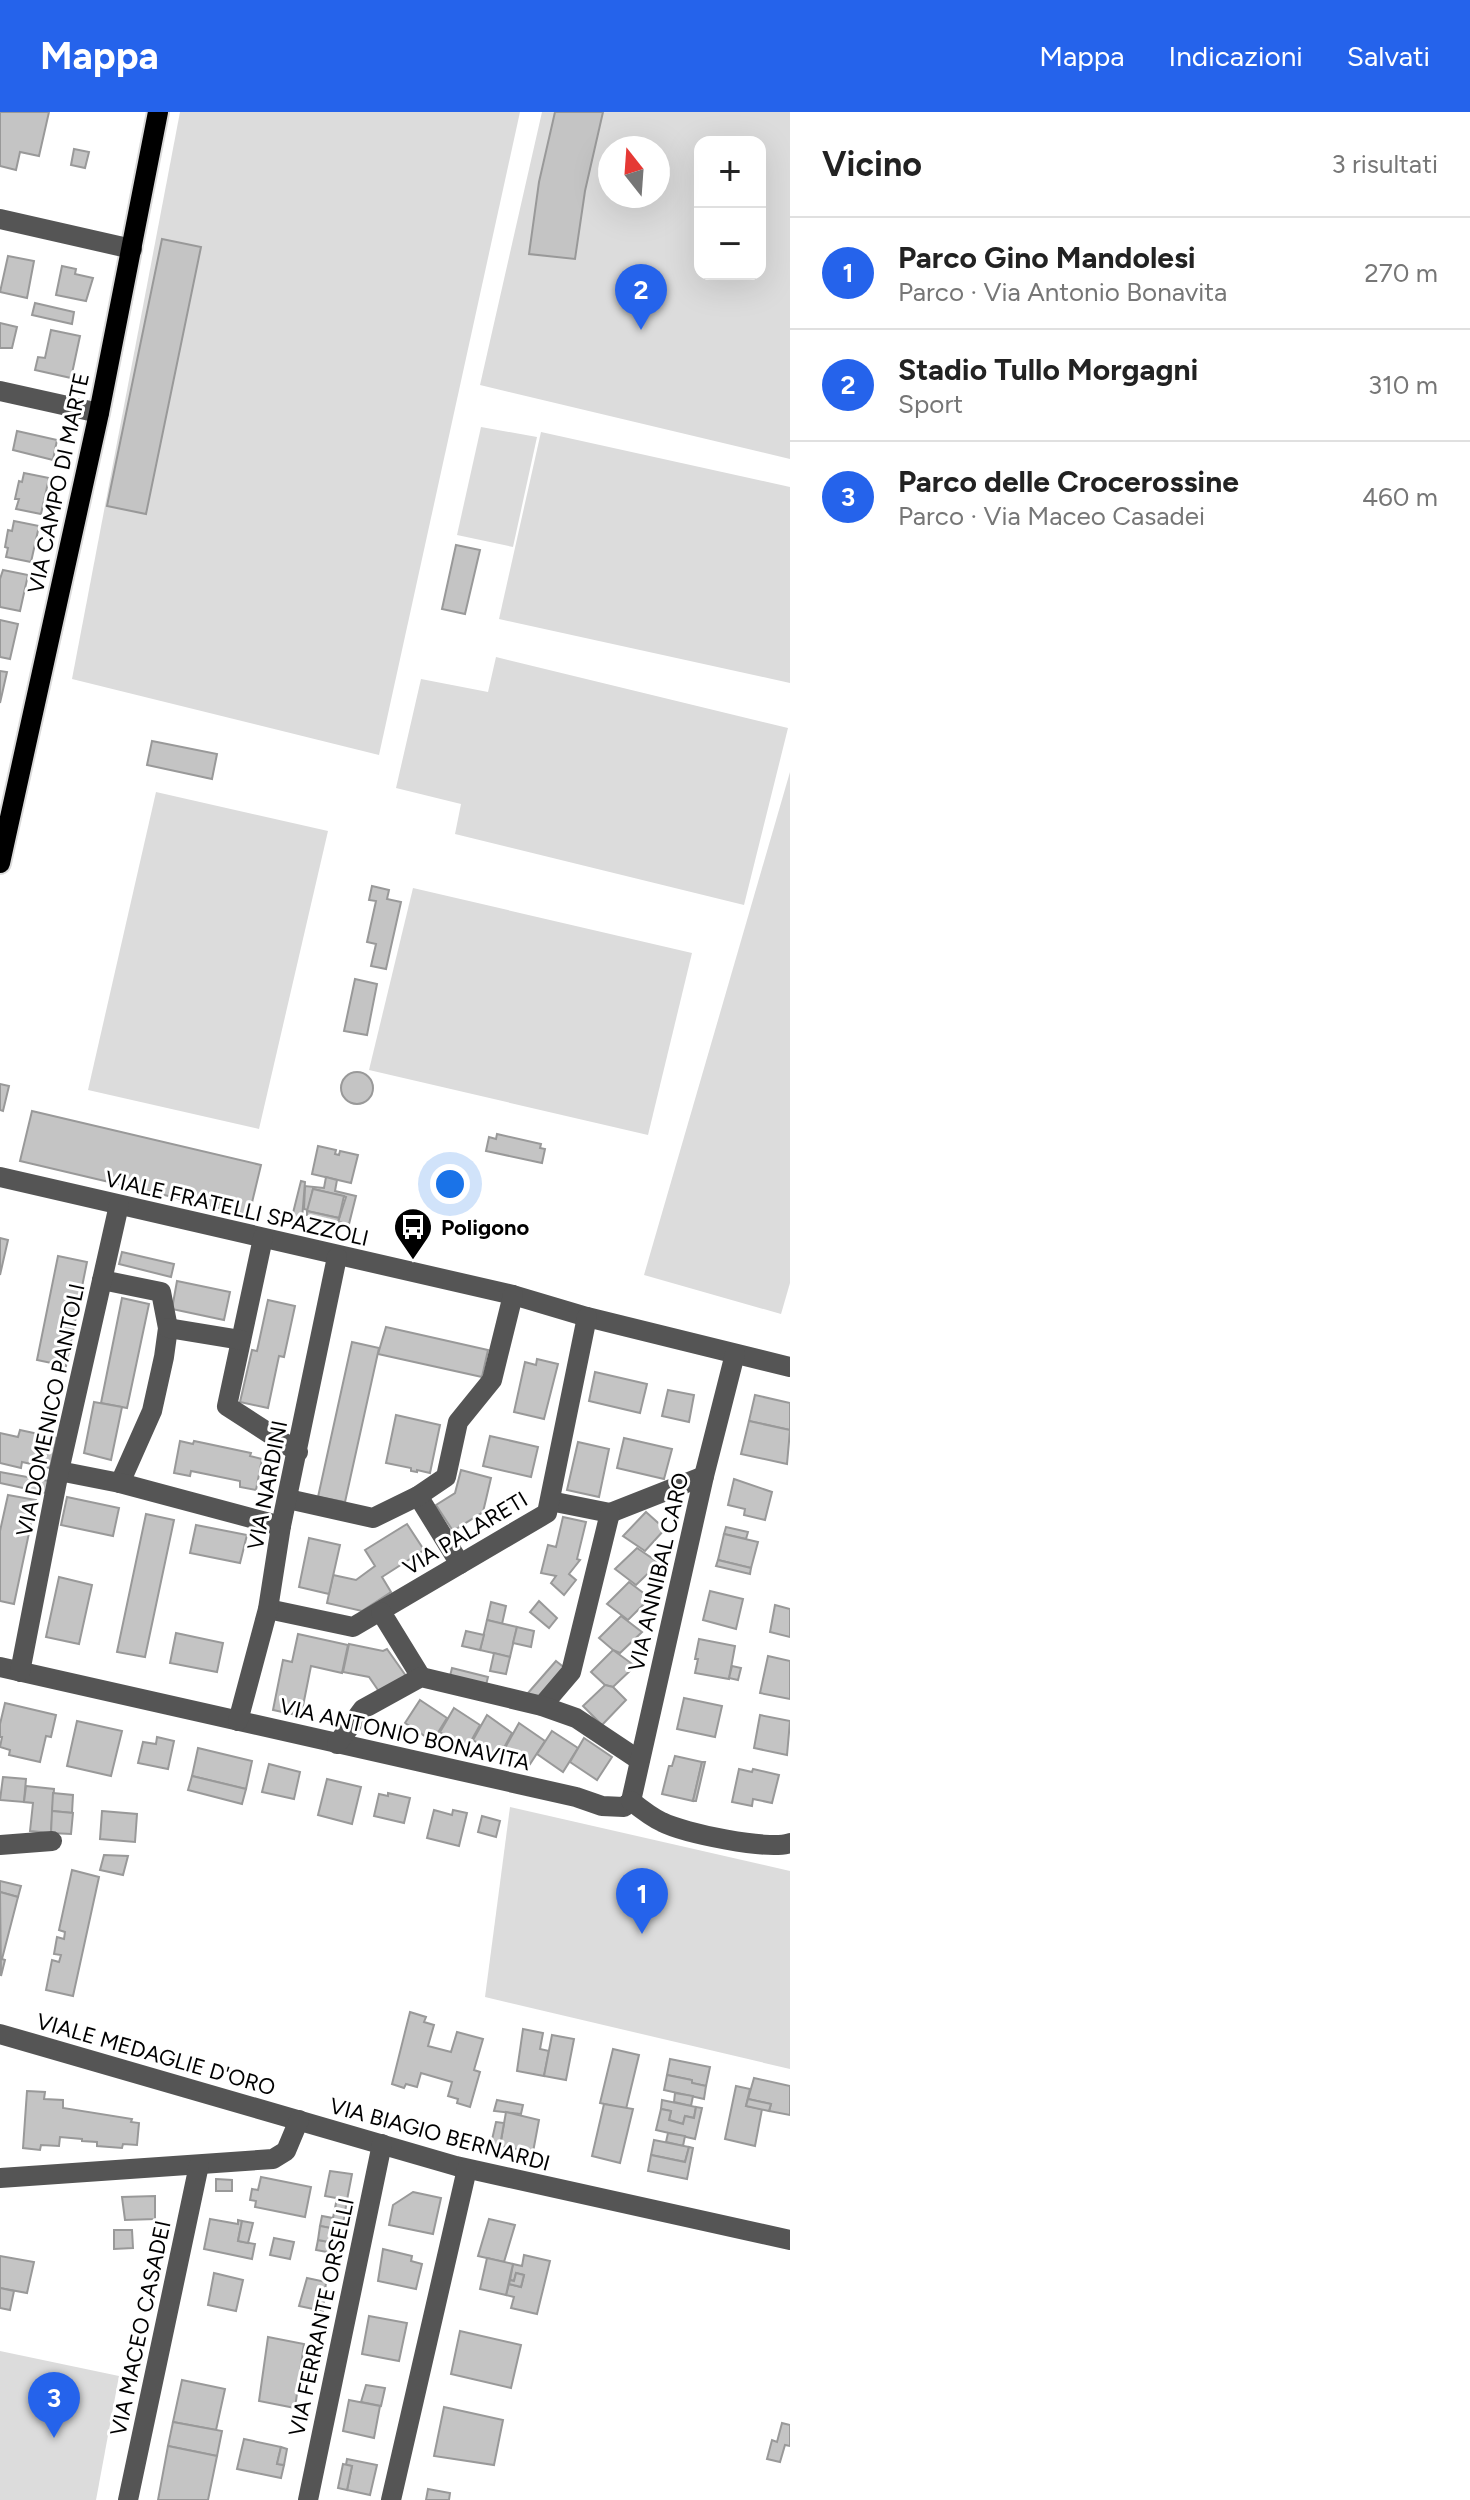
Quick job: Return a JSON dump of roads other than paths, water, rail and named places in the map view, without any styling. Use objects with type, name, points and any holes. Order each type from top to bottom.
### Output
[{"type":"main road","name":"VIA CAMPO DI MARTE","points":[[0,863],[99,413],[158,112]]},
{"type":"street","points":[[0,219],[132,249]]},
{"type":"street","points":[[0,391],[99,413]]},
{"type":"street","name":"VIALE FRATELLI SPAZZOLI","points":[[0,1177],[337,1257],[513,1295],[587,1317],[790,1367]]},
{"type":"street","name":"VIA DOMENICO PANTOLI","points":[[10,1670],[119,1205]]},
{"type":"street","points":[[263,1238],[227,1406],[298,1452]]},
{"type":"street","name":"VIA NARDINI","points":[[238,1721],[268,1609],[281,1526],[337,1257]]},
{"type":"street","points":[[102,1280],[161,1292],[168,1328],[152,1411],[120,1483]]},
{"type":"street","points":[[288,1499],[373,1518],[418,1496],[446,1477],[458,1422],[492,1380],[513,1295]]},
{"type":"street","name":"VIA PALARETI","points":[[268,1609],[353,1627],[547,1513],[587,1317]]},
{"type":"street","points":[[168,1328],[241,1340]]},
{"type":"street","name":"VIA ANNIBAL CARO","points":[[631,1801],[704,1476],[735,1354]]},
{"type":"street","points":[[59,1471],[120,1483],[281,1526]]},
{"type":"street","points":[[550,1501],[610,1513],[704,1476]]},
{"type":"street","points":[[418,1496],[460,1564]]},
{"type":"street","points":[[542,1706],[571,1672],[610,1513]]},
{"type":"street","points":[[381,1612],[421,1677]]},
{"type":"street","name":"VIA ANTONIO BONAVITA","points":[[10,1670],[576,1797],[602,1806],[624,1807],[631,1801]]},
{"type":"street","points":[[337,1744],[363,1709],[421,1677],[542,1706],[576,1718],[639,1760]]},
{"type":"street","points":[[631,1801],[660,1821],[688,1831],[772,1847],[790,1843]]},
{"type":"street","points":[[0,1845],[52,1841]]},
{"type":"street","name":"VIALE MEDAGLIE D'ORO","points":[[0,2034],[299,2120]]},
{"type":"street","name":"VIA BIAGIO BERNARDI","points":[[0,2178],[273,2159],[290,2144],[299,2120],[467,2169],[790,2240]]},
{"type":"street","name":"VIA FERRANTE ORSELLI","points":[[308,2500],[382,2144]]},
{"type":"street","name":"VIA MACEO CASADEI","points":[[128,2500],[199,2165]]},
{"type":"street","points":[[391,2500],[467,2169]]},
{"type":"place","name":"Stadio Tullo Morgagni","points":[[641,330]]},
{"type":"place","name":"Poligono","points":[[413,1261]]},
{"type":"place","name":"Parco Gino Mandolesi","points":[[642,1934]]},
{"type":"place","name":"Parco delle Crocerossine","points":[[54,2438]]}]
